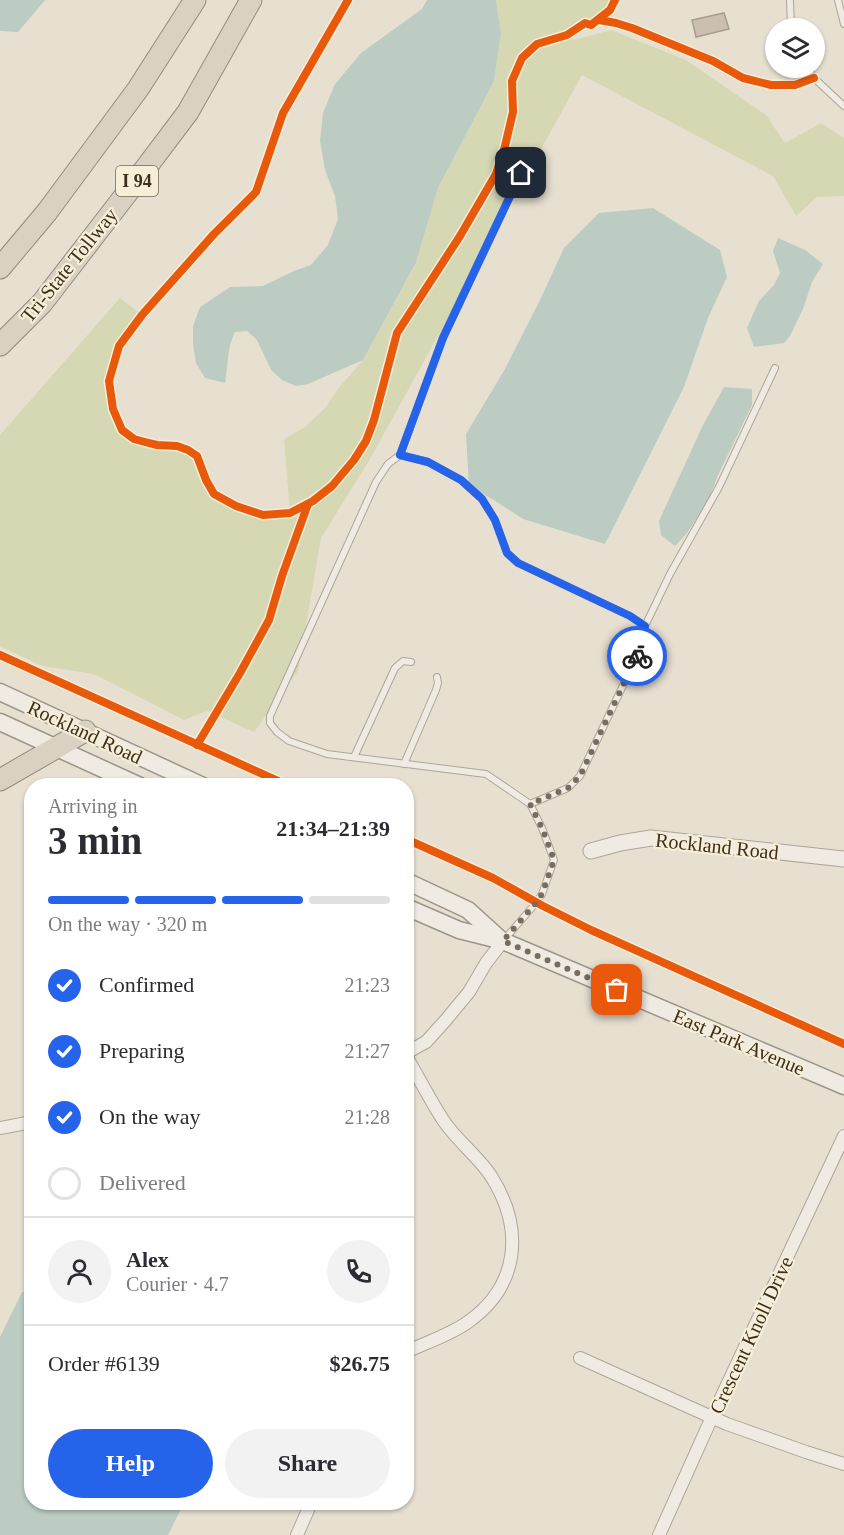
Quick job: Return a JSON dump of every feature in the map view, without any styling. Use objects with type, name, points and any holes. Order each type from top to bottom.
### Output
[{"type":"highway","name":"I 94","points":[[0,268],[47,212],[138,89],[195,0]]},
{"type":"highway","name":"Tri-State Tollway","points":[[0,345],[42,303],[188,112],[251,0]]},
{"type":"highway","points":[[0,780],[85,731]]},
{"type":"main road","name":"Rockland Road","points":[[0,692],[186,778]]},
{"type":"main road","name":"Rockland Road","points":[[0,722],[123,778]]},
{"type":"main road","points":[[414,885],[468,910],[503,941]]},
{"type":"main road","points":[[414,910],[459,930],[503,941]]},
{"type":"main road","name":"East Park Avenue","points":[[503,941],[844,1086]]},
{"type":"street","name":"Rockland Road","points":[[591,851],[651,838],[844,859]]},
{"type":"street","points":[[414,1050],[426,1042],[469,992],[486,963],[503,941]]},
{"type":"street","points":[[414,1069],[443,1120],[490,1176],[502,1199],[513,1236],[512,1255],[506,1274],[497,1294],[485,1308],[467,1323],[414,1348]]},
{"type":"street","points":[[0,1128],[24,1124]]},
{"type":"street","name":"Crescent Knoll Drive","points":[[659,1535],[844,1136]]},
{"type":"street","points":[[580,1358],[727,1424],[844,1464]]},
{"type":"street","points":[[297,1535],[308,1510]]},
{"type":"lane","points":[[790,0],[791,18]]},
{"type":"lane","points":[[838,0],[844,24]]},
{"type":"lane","points":[[814,78],[844,106]]},
{"type":"lane","points":[[503,941],[542,894],[554,860],[530,804],[486,774],[327,754],[289,741],[270,723],[270,716],[376,482],[388,464],[400,455],[443,338],[521,173]]},
{"type":"lane","points":[[530,804],[568,788],[580,776],[637,656],[645,626],[670,574],[723,479],[775,368]]},
{"type":"lane","points":[[400,455],[428,462],[461,480],[482,499],[495,520],[507,553],[518,563],[630,616],[645,626]]},
{"type":"lane","points":[[354,757],[395,668],[403,661],[411,662]]},
{"type":"lane","points":[[404,764],[436,690],[437,676]]},
{"type":"green space","points":[[496,0],[612,0],[597,17],[563,31],[574,40],[611,30],[686,60],[766,115],[785,143],[821,123],[844,138],[844,196],[817,197],[796,216],[773,176],[582,75],[370,459],[321,538],[298,671],[254,732],[207,711],[184,720],[94,674],[42,666],[0,646],[0,435],[120,298],[142,315],[119,346],[109,381],[113,409],[122,430],[134,439],[157,445],[177,446],[197,456],[206,480],[214,493],[236,506],[263,515],[290,512],[284,439],[305,427],[326,407],[363,360],[416,264],[438,188],[494,81],[501,34]]},
{"type":"shaded area","points":[[0,0],[45,0],[18,32],[0,31]]},
{"type":"shaded area","points":[[427,0],[496,0],[501,34],[494,81],[438,188],[416,263],[363,360],[308,384],[296,386],[282,380],[271,370],[257,340],[247,331],[235,332],[229,350],[225,383],[205,378],[196,363],[193,344],[193,326],[200,307],[230,287],[263,286],[311,265],[328,245],[338,219],[335,196],[325,170],[320,141],[323,113],[335,84],[361,53],[422,9]]},
{"type":"shaded area","points":[[653,208],[720,250],[727,277],[708,318],[684,387],[605,544],[523,519],[469,486],[466,434],[505,369],[564,248],[599,213]]},
{"type":"shaded area","points":[[778,238],[805,250],[823,264],[812,282],[803,309],[790,336],[784,343],[754,347],[747,328],[759,301],[774,285],[780,273],[773,251]]},
{"type":"shaded area","points":[[724,387],[752,389],[752,405],[708,501],[687,533],[675,546],[661,535],[659,521],[703,425]]},
{"type":"shaded area","points":[[24,1292],[24,1510],[180,1510],[168,1535],[0,1535],[0,1337]]},
{"type":"building","points":[[724,13],[729,29],[696,37],[692,20]]},
{"type":"cycle path","points":[[348,0],[283,113],[256,192],[214,234],[142,315],[119,346],[109,381],[113,409],[122,430],[134,439],[188,450],[197,456],[214,494],[236,506],[263,515],[290,513],[313,501],[332,486],[354,460],[366,441],[374,420],[397,333],[460,236],[496,174],[513,112],[512,81],[522,58],[537,44],[567,35],[585,23],[591,25],[610,10],[615,0]]},
{"type":"cycle path","points":[[599,20],[632,28],[713,61],[743,78],[771,85],[795,85],[814,78]]},
{"type":"cycle path","points":[[197,745],[269,620],[308,504]]},
{"type":"cycle path","points":[[0,655],[271,778]]},
{"type":"cycle path","points":[[414,843],[493,878],[591,930],[844,1044]]},
{"type":"way so far","points":[[617,990],[503,941],[542,894],[554,860],[530,804],[568,788],[580,776],[637,656]]},
{"type":"route","points":[[521,173],[443,338],[400,455],[428,462],[461,480],[482,499],[495,520],[507,553],[518,563],[630,616],[645,626],[637,656]]}]
